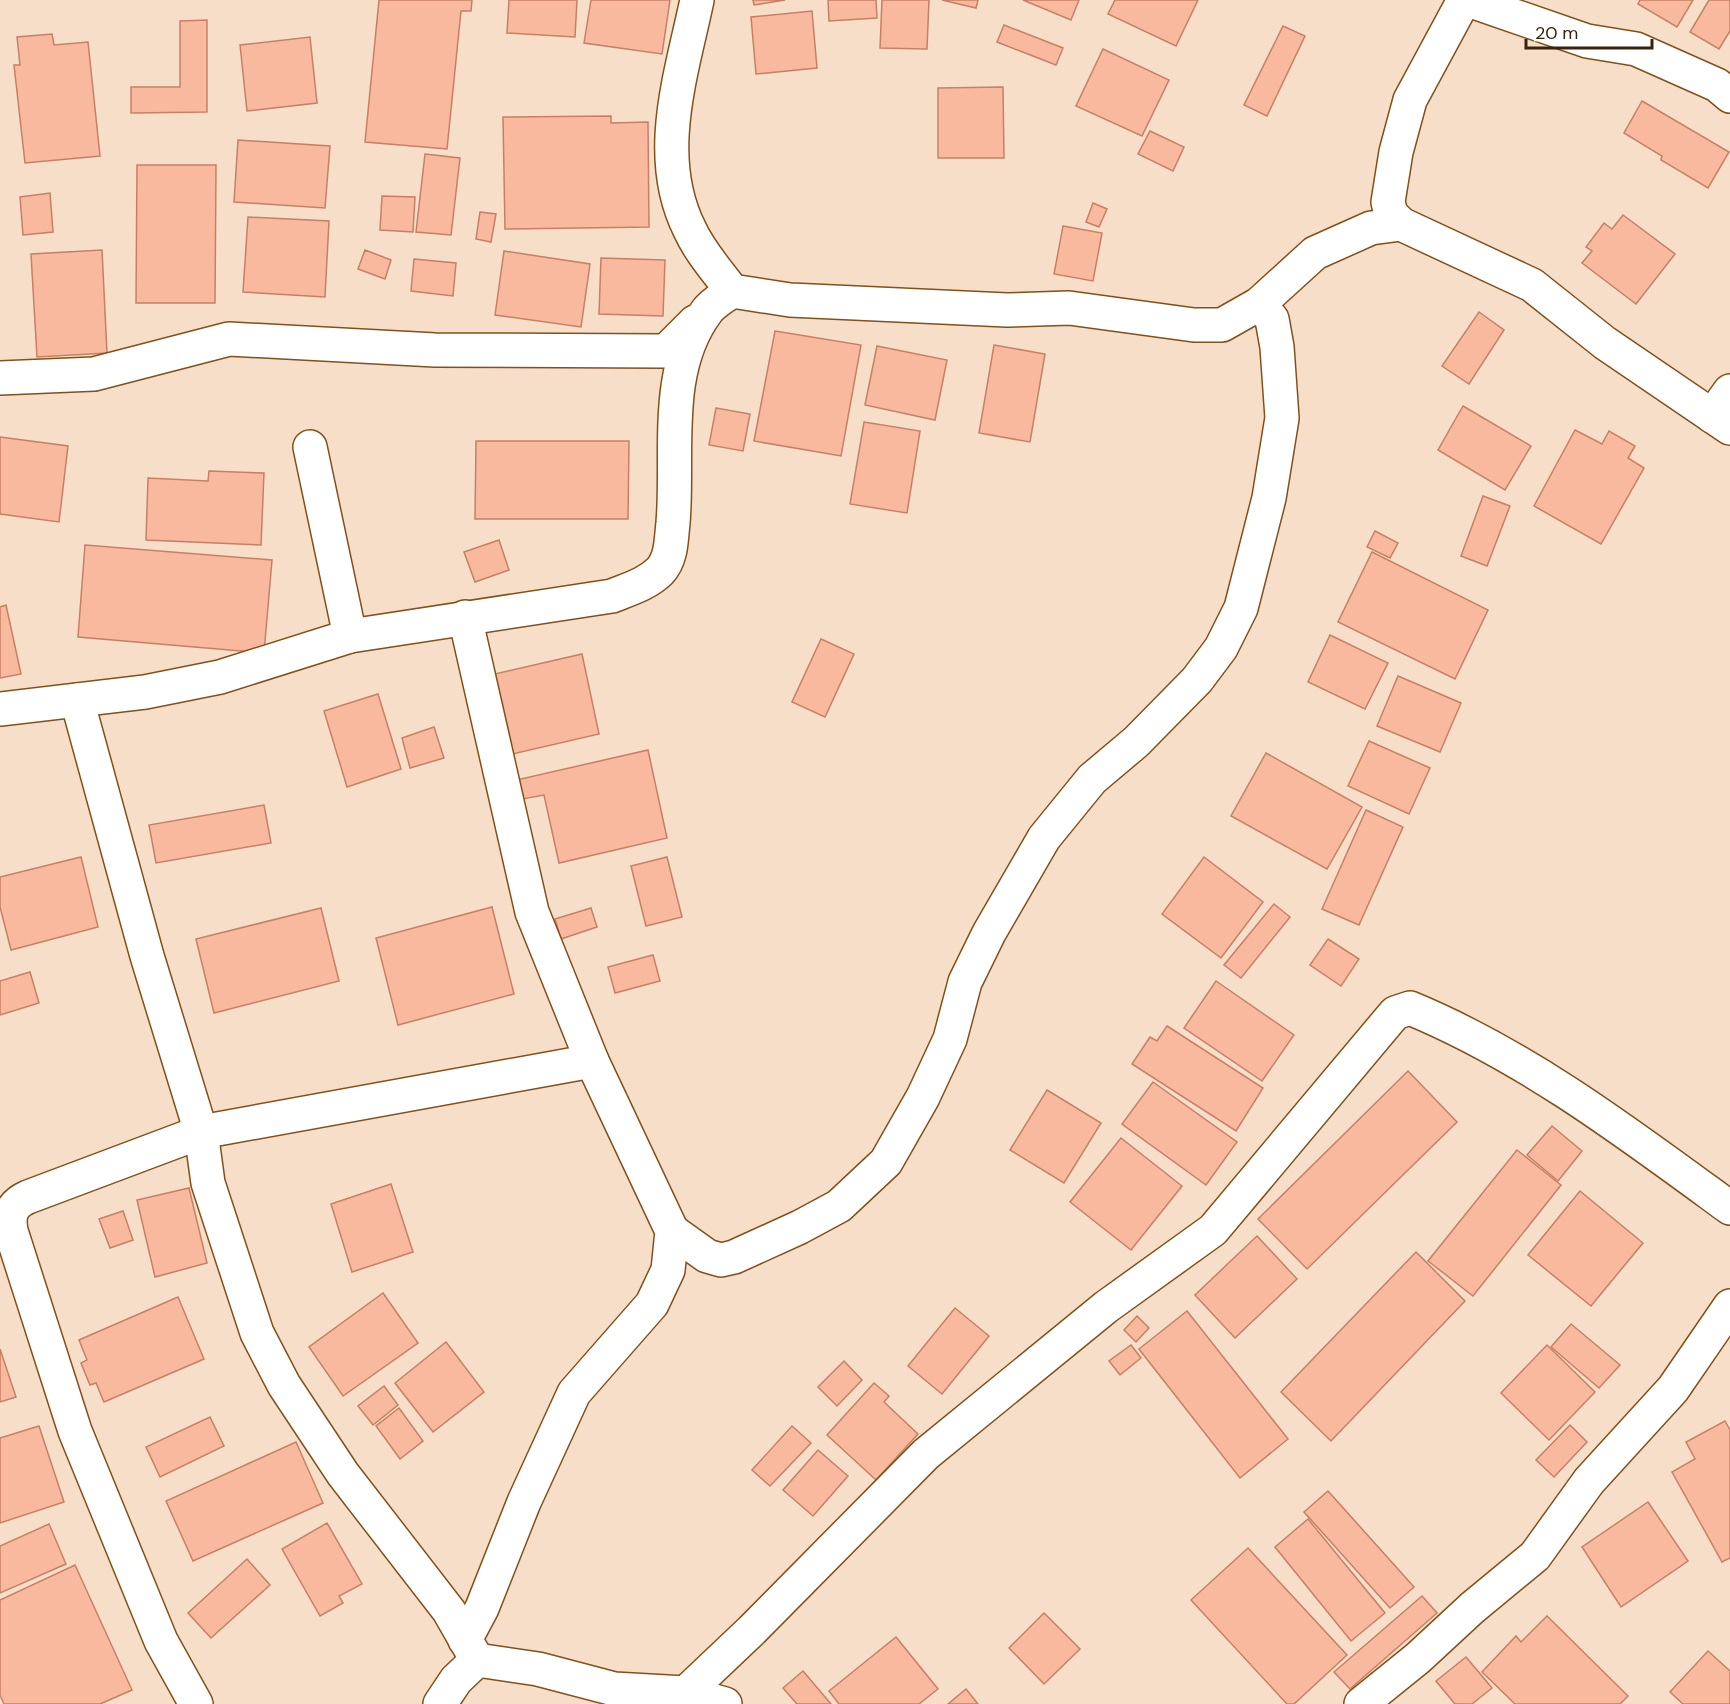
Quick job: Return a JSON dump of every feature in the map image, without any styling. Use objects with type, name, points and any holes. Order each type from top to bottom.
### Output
[{"type":"street","points":[[697,0],[673,115],[670,150],[672,177],[690,231],[720,300]]},
{"type":"street","points":[[1387,218],[1396,152],[1410,100],[1466,0],[1587,41],[1636,49],[1717,85],[1730,96]]},
{"type":"street","points":[[0,378],[94,374],[229,339],[435,350],[666,351],[720,300],[790,300],[1007,310],[1070,308],[1194,325],[1222,326],[1258,304],[1315,253],[1387,218]]},
{"type":"street","points":[[1387,218],[1532,285],[1605,343],[1724,412]]},
{"type":"street","points":[[0,709],[145,692],[220,677],[350,636],[612,596],[645,583],[661,570],[670,551],[675,504],[676,405],[686,348],[720,300]]},
{"type":"street","points":[[465,617],[532,912],[592,1061],[672,1231],[706,1256],[721,1260],[734,1257],[800,1227],[839,1206],[885,1162],[923,1098],[945,1048],[965,982],[989,933],[1044,838],[1092,779],[1144,735],[1197,680],[1221,648],[1241,608],[1269,498],[1282,418],[1272,319],[1258,304]]},
{"type":"street","points":[[310,447],[350,636]]},
{"type":"street","points":[[78,700],[147,956],[201,1132],[208,1184],[262,1343],[285,1385],[343,1474],[449,1611],[471,1650],[614,1689],[725,1704]]},
{"type":"street","points":[[680,1698],[752,1630],[926,1454],[1106,1307],[1213,1230],[1395,1013],[1410,1008],[1464,1030],[1612,1121],[1730,1208]]},
{"type":"street","points":[[196,1704],[161,1641],[75,1431],[11,1231],[9,1218],[13,1207],[28,1197],[201,1132],[592,1061]]},
{"type":"street","points":[[440,1704],[456,1680],[471,1650],[482,1608],[524,1502],[574,1393],[652,1304],[668,1270],[672,1231]]},
{"type":"street","points":[[1361,1704],[1418,1658],[1472,1608],[1534,1556],[1589,1481],[1673,1389],[1730,1306]]},
{"type":"building","points":[[379,0],[472,0],[471,11],[461,11],[447,149],[365,142]]},
{"type":"building","points":[[509,0],[577,0],[575,37],[507,33]]},
{"type":"building","points":[[591,0],[670,0],[662,54],[584,43]]},
{"type":"building","points":[[753,0],[785,0],[754,5]]},
{"type":"building","points":[[828,0],[876,0],[877,18],[829,21]]},
{"type":"building","points":[[882,0],[929,0],[927,49],[880,48]]},
{"type":"building","points":[[942,0],[978,0],[976,8]]},
{"type":"building","points":[[1023,0],[1079,0],[1071,20]]},
{"type":"building","points":[[1115,0],[1198,0],[1176,46],[1108,14]]},
{"type":"building","points":[[1640,0],[1693,0],[1677,27],[1638,4]]},
{"type":"building","points":[[1709,0],[1730,0],[1730,31],[1719,49],[1690,32]]},
{"type":"building","points":[[812,11],[817,68],[756,74],[751,17]]},
{"type":"building","points":[[207,20],[207,112],[131,113],[131,87],[180,87],[180,21]]},
{"type":"building","points":[[1004,25],[1063,48],[1056,65],[997,42]]},
{"type":"building","points":[[1283,26],[1305,36],[1267,116],[1244,105]]},
{"type":"building","points":[[52,34],[54,45],[88,42],[100,156],[25,163],[14,65],[20,65],[17,37]]},
{"type":"building","points":[[310,37],[317,103],[247,111],[240,45]]},
{"type":"building","points":[[1103,49],[1169,80],[1142,136],[1076,106]]},
{"type":"building","points":[[1003,87],[1004,158],[938,158],[938,88]]},
{"type":"building","points":[[1642,101],[1729,152],[1708,188],[1661,160],[1662,156],[1624,133]]},
{"type":"building","points":[[611,116],[611,123],[648,122],[649,227],[505,229],[503,117]]},
{"type":"building","points":[[1150,131],[1184,147],[1173,171],[1138,154]]},
{"type":"building","points":[[238,140],[330,146],[325,208],[234,202]]},
{"type":"building","points":[[425,154],[460,158],[451,235],[416,232]]},
{"type":"building","points":[[137,165],[216,165],[215,303],[136,303]]},
{"type":"building","points":[[50,193],[53,232],[23,235],[20,197]]},
{"type":"building","points":[[382,196],[415,197],[413,232],[380,230]]},
{"type":"building","points":[[1093,203],[1107,209],[1099,227],[1086,222]]},
{"type":"building","points":[[480,212],[496,214],[491,242],[476,239]]},
{"type":"building","points":[[1623,215],[1675,254],[1636,304],[1582,263],[1592,251],[1586,247],[1604,223],[1612,229]]},
{"type":"building","points":[[248,217],[329,221],[325,297],[243,292]]},
{"type":"building","points":[[1063,226],[1102,233],[1093,281],[1054,274]]},
{"type":"building","points":[[102,250],[107,353],[37,357],[31,254]]},
{"type":"building","points":[[365,250],[391,260],[385,279],[358,269]]},
{"type":"building","points":[[504,251],[590,264],[581,327],[495,315]]},
{"type":"building","points":[[601,258],[665,260],[663,316],[599,314]]},
{"type":"building","points":[[414,259],[456,263],[453,296],[411,291]]},
{"type":"building","points":[[1479,312],[1504,330],[1469,384],[1442,366]]},
{"type":"building","points":[[775,331],[861,345],[841,456],[754,441]]},
{"type":"building","points":[[994,345],[1045,354],[1030,442],[979,433]]},
{"type":"building","points":[[877,346],[947,360],[935,420],[865,405]]},
{"type":"building","points":[[1463,406],[1531,446],[1505,490],[1438,450]]},
{"type":"building","points":[[716,408],[750,414],[743,451],[709,445]]},
{"type":"building","points":[[864,422],[920,431],[907,513],[850,504]]},
{"type":"building","points":[[1575,430],[1602,444],[1609,431],[1635,446],[1628,458],[1644,468],[1601,544],[1534,506]]},
{"type":"building","points":[[0,437],[68,446],[59,522],[0,514]]},
{"type":"building","points":[[476,441],[629,441],[628,519],[475,519]]},
{"type":"building","points":[[209,471],[264,473],[261,545],[146,540],[148,478],[208,481]]},
{"type":"building","points":[[1483,496],[1510,506],[1487,566],[1461,556]]},
{"type":"building","points":[[1375,531],[1398,543],[1390,558],[1367,547]]},
{"type":"building","points":[[499,540],[509,570],[475,582],[464,552]]},
{"type":"building","points":[[85,545],[272,560],[264,653],[78,637]]},
{"type":"building","points":[[1372,552],[1488,610],[1455,679],[1338,622]]},
{"type":"building","points":[[6,605],[21,674],[0,678],[0,607]]},
{"type":"building","points":[[1330,635],[1388,663],[1365,709],[1308,682]]},
{"type":"building","points":[[821,639],[854,654],[825,717],[792,702]]},
{"type":"building","points":[[582,654],[599,734],[504,756],[486,676]]},
{"type":"building","points":[[1398,676],[1461,703],[1440,752],[1377,726]]},
{"type":"building","points":[[378,694],[401,769],[347,787],[324,711]]},
{"type":"building","points":[[434,727],[444,758],[410,768],[402,738]]},
{"type":"building","points":[[1369,741],[1430,768],[1409,814],[1348,786]]},
{"type":"building","points":[[648,750],[667,838],[559,863],[544,795],[517,800],[512,781]]},
{"type":"building","points":[[1266,753],[1362,807],[1327,869],[1231,816]]},
{"type":"building","points":[[264,805],[271,843],[156,863],[149,825]]},
{"type":"building","points":[[1366,810],[1403,827],[1359,925],[1322,909]]},
{"type":"building","points":[[81,857],[98,927],[11,950],[0,907],[0,877]]},
{"type":"building","points":[[667,857],[682,917],[646,926],[631,866]]},
{"type":"building","points":[[1204,857],[1263,902],[1221,958],[1162,914]]},
{"type":"building","points":[[1274,904],[1290,917],[1241,978],[1224,965]]},
{"type":"building","points":[[492,907],[514,994],[398,1025],[376,938]]},
{"type":"building","points":[[321,908],[339,981],[214,1013],[196,939]]},
{"type":"building","points":[[591,908],[597,927],[561,939],[555,919]]},
{"type":"building","points":[[1328,939],[1359,959],[1341,986],[1310,965]]},
{"type":"building","points":[[653,955],[660,981],[615,993],[608,967]]},
{"type":"building","points":[[30,972],[39,1003],[0,1015],[0,981]]},
{"type":"building","points":[[1216,981],[1294,1035],[1262,1081],[1184,1028]]},
{"type":"building","points":[[1167,1026],[1263,1088],[1236,1131],[1132,1064],[1150,1037],[1157,1041]]},
{"type":"building","points":[[1408,1071],[1457,1122],[1307,1269],[1258,1219]]},
{"type":"building","points":[[1153,1082],[1237,1142],[1206,1185],[1122,1124]]},
{"type":"building","points":[[1047,1090],[1101,1123],[1064,1183],[1010,1150]]},
{"type":"building","points":[[1552,1126],[1582,1151],[1558,1181],[1527,1155]]},
{"type":"building","points":[[1121,1138],[1182,1186],[1131,1250],[1070,1202]]},
{"type":"building","points":[[1517,1150],[1561,1185],[1473,1296],[1428,1261]]},
{"type":"building","points":[[391,1184],[413,1252],[352,1272],[331,1204]]},
{"type":"building","points":[[189,1188],[207,1263],[155,1277],[137,1200]]},
{"type":"building","points":[[1580,1191],[1643,1243],[1591,1306],[1528,1255]]},
{"type":"building","points":[[123,1211],[133,1240],[110,1248],[99,1219]]},
{"type":"building","points":[[1257,1236],[1297,1279],[1235,1338],[1195,1295]]},
{"type":"building","points":[[1416,1252],[1465,1301],[1331,1441],[1281,1392]]},
{"type":"building","points":[[383,1293],[418,1343],[343,1396],[309,1347]]},
{"type":"building","points":[[178,1297],[204,1359],[104,1402],[96,1383],[90,1385],[81,1363],[87,1360],[79,1340]]},
{"type":"building","points":[[955,1308],[989,1336],[942,1394],[908,1366]]},
{"type":"building","points":[[1187,1311],[1288,1439],[1240,1478],[1139,1349]]},
{"type":"building","points":[[1137,1316],[1149,1328],[1136,1342],[1124,1330]]},
{"type":"building","points":[[1571,1324],[1620,1365],[1599,1388],[1551,1347]]},
{"type":"building","points":[[446,1342],[484,1392],[433,1432],[395,1383]]},
{"type":"building","points":[[1131,1345],[1141,1358],[1120,1375],[1109,1361]]},
{"type":"building","points":[[1547,1345],[1595,1392],[1549,1440],[1501,1393]]},
{"type":"building","points":[[0,1349],[16,1397],[0,1402]]},
{"type":"building","points":[[844,1361],[862,1380],[837,1406],[818,1387]]},
{"type":"building","points":[[874,1383],[889,1396],[884,1402],[918,1434],[876,1480],[827,1435]]},
{"type":"building","points":[[384,1386],[398,1405],[373,1425],[358,1406]]},
{"type":"building","points":[[399,1408],[423,1441],[400,1459],[376,1426]]},
{"type":"building","points":[[210,1417],[224,1446],[160,1477],[146,1447]]},
{"type":"building","points":[[1725,1421],[1730,1430],[1730,1558],[1722,1562],[1672,1472],[1695,1459],[1686,1442]]},
{"type":"building","points":[[1570,1425],[1587,1442],[1554,1477],[1536,1460]]},
{"type":"building","points":[[39,1426],[64,1502],[0,1523],[0,1438]]},
{"type":"building","points":[[792,1426],[811,1443],[770,1486],[752,1470]]},
{"type":"building","points":[[296,1442],[323,1503],[193,1561],[166,1501]]},
{"type":"building","points":[[818,1450],[848,1476],[813,1516],[783,1490]]},
{"type":"building","points":[[1328,1491],[1414,1587],[1390,1608],[1304,1512]]},
{"type":"building","points":[[1648,1502],[1688,1561],[1621,1607],[1582,1547]]},
{"type":"building","points":[[1308,1519],[1385,1613],[1351,1641],[1275,1547]]},
{"type":"building","points":[[327,1523],[362,1584],[339,1596],[343,1603],[320,1616],[282,1549]]},
{"type":"building","points":[[49,1524],[66,1564],[0,1593],[0,1546]]},
{"type":"building","points":[[1248,1548],[1347,1655],[1294,1704],[1287,1704],[1191,1600]]},
{"type":"building","points":[[247,1559],[270,1585],[211,1638],[188,1613]]},
{"type":"building","points":[[75,1565],[132,1690],[100,1704],[4,1704],[0,1695],[0,1600]]},
{"type":"building","points":[[1422,1596],[1437,1613],[1350,1689],[1334,1672]]},
{"type":"building","points":[[1044,1613],[1080,1649],[1044,1684],[1009,1648]]},
{"type":"building","points":[[1547,1616],[1628,1696],[1620,1704],[1515,1704],[1482,1672],[1516,1636],[1521,1642]]},
{"type":"building","points":[[896,1637],[938,1689],[919,1704],[839,1704],[829,1691]]},
{"type":"building","points":[[1708,1651],[1730,1671],[1730,1704],[1683,1704],[1670,1692]]},
{"type":"building","points":[[1466,1657],[1492,1688],[1472,1704],[1455,1704],[1436,1681]]},
{"type":"building","points":[[803,1671],[831,1704],[797,1704],[783,1688]]},
{"type":"building","points":[[966,1689],[978,1704],[948,1704]]}]
